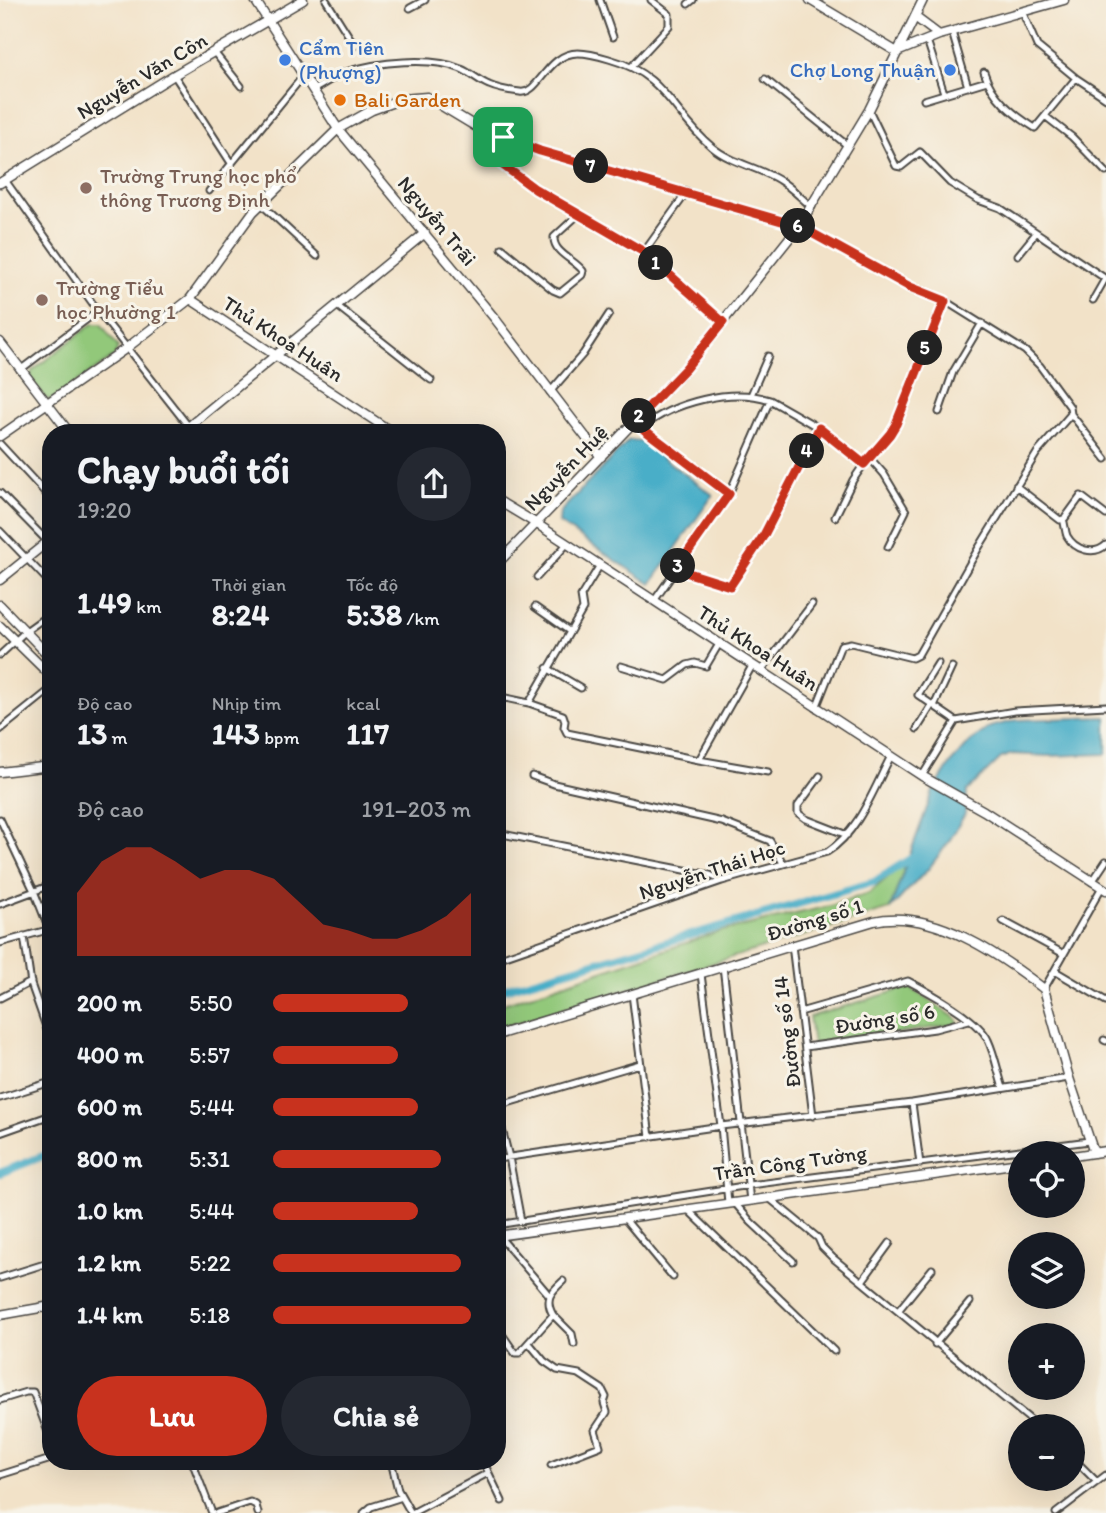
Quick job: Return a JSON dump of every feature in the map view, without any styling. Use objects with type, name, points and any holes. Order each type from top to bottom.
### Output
[{"type":"street","name":"Nguyễn Trãi","points":[[256,0],[338,129],[425,233],[601,457]]},
{"type":"street","name":"Nguyễn Văn Côn","points":[[3,181],[174,75],[303,0]]},
{"type":"street","points":[[326,0],[355,46]]},
{"type":"street","points":[[410,8],[425,0]]},
{"type":"street","points":[[600,0],[614,37]]},
{"type":"street","points":[[632,66],[669,26],[669,14],[651,0]]},
{"type":"street","points":[[810,0],[897,52],[939,35],[1064,0]]},
{"type":"street","name":"Nguyễn Huệ","points":[[506,555],[685,369],[799,226],[869,110],[923,0]]},
{"type":"street","points":[[1023,11],[1037,46],[1106,98]]},
{"type":"street","points":[[915,17],[939,35]]},
{"type":"street","points":[[952,32],[968,87]]},
{"type":"street","points":[[927,40],[944,93]]},
{"type":"street","points":[[214,52],[241,86]]},
{"type":"street","points":[[313,90],[344,73],[389,64],[435,62],[467,71],[488,85],[523,93],[536,85],[547,68],[556,61],[575,53],[597,56],[642,71],[713,148],[727,158],[779,180],[812,207]]},
{"type":"street","points":[[984,72],[986,81],[995,94],[1014,114],[1035,128],[1076,78]]},
{"type":"street","points":[[174,75],[231,163]]},
{"type":"street","points":[[209,191],[304,75]]},
{"type":"street","points":[[765,79],[848,146]]},
{"type":"street","points":[[924,100],[986,81]]},
{"type":"street","points":[[0,436],[128,347],[190,299],[261,204],[338,129],[386,104],[402,99],[428,97],[480,129],[503,137],[552,154],[799,226],[910,287],[945,301],[1033,358],[1106,459]]},
{"type":"street","points":[[869,110],[896,166],[901,167],[920,152],[950,183],[978,200],[1000,208],[1106,279],[1093,300]]},
{"type":"street","points":[[1045,116],[1072,137],[1106,172]]},
{"type":"street","points":[[503,137],[494,154],[496,160],[535,189],[644,252],[723,322]]},
{"type":"street","points":[[3,181],[184,424]]},
{"type":"street","points":[[644,252],[687,192]]},
{"type":"street","points":[[261,204],[317,256]]},
{"type":"street","points":[[502,248],[560,293],[582,275],[583,271],[555,247],[554,237],[578,215]]},
{"type":"street","points":[[195,424],[425,233]]},
{"type":"street","points":[[1018,255],[1036,233]]},
{"type":"street","name":"Thủ Khoa Huân","points":[[190,299],[380,424]]},
{"type":"street","points":[[835,517],[864,464],[896,424],[945,301]]},
{"type":"street","points":[[337,305],[432,380]]},
{"type":"street","points":[[20,370],[98,311]]},
{"type":"street","points":[[550,392],[583,354],[609,314]]},
{"type":"street","points":[[939,412],[955,368],[982,323]]},
{"type":"street","points":[[0,342],[62,424]]},
{"type":"street","points":[[751,395],[768,356]]},
{"type":"street","points":[[642,428],[660,414],[676,408],[724,396],[751,395],[770,400],[819,428],[864,464]]},
{"type":"street","points":[[654,601],[729,494],[770,400]]},
{"type":"street","points":[[816,708],[842,645],[851,643],[912,659],[918,655],[1040,448],[1071,414]]},
{"type":"street","points":[[634,422],[729,494]]},
{"type":"street","points":[[676,569],[730,586],[764,535],[819,428]]},
{"type":"street","points":[[0,444],[42,489]]},
{"type":"street","points":[[869,457],[884,474],[906,511],[888,547]]},
{"type":"street","points":[[1017,486],[1060,520],[1063,519]]},
{"type":"street","points":[[0,493],[42,534]]},
{"type":"street","points":[[1063,519],[1081,496],[1106,515]]},
{"type":"street","name":"Thủ Khoa Huân","points":[[506,505],[925,778],[984,811],[1092,881]]},
{"type":"street","points":[[1063,519],[1067,535],[1081,548],[1096,550],[1106,545]]},
{"type":"street","points":[[0,531],[42,574]]},
{"type":"street","points":[[537,578],[567,544]]},
{"type":"street","points":[[0,580],[42,548]]},
{"type":"street","points":[[529,703],[583,609],[581,596],[600,565]]},
{"type":"street","points":[[761,671],[812,604]]},
{"type":"street","points":[[0,605],[42,648]]},
{"type":"street","points":[[535,607],[569,631]]},
{"type":"street","points":[[0,655],[42,619]]},
{"type":"street","points":[[0,626],[42,667]]},
{"type":"street","points":[[621,666],[667,680],[687,665],[695,663],[706,666],[719,644]]},
{"type":"street","points":[[938,663],[918,695],[956,721],[1015,711],[1106,706]]},
{"type":"street","points":[[699,760],[752,666]]},
{"type":"street","points":[[917,729],[933,706],[952,667]]},
{"type":"street","points":[[547,668],[580,688]]},
{"type":"street","points":[[0,730],[42,696]]},
{"type":"street","points":[[506,698],[564,715],[567,733],[768,772]]},
{"type":"street","points":[[925,778],[956,721]]},
{"type":"street","name":"Nguyễn Thái Học","points":[[506,956],[722,881],[827,852],[847,835],[891,756]]},
{"type":"street","points":[[0,772],[42,767]]},
{"type":"street","points":[[532,776],[554,784],[722,822],[770,841],[783,863]]},
{"type":"street","points":[[820,776],[798,806],[799,813],[806,819],[847,835]]},
{"type":"street","points":[[0,819],[42,910]]},
{"type":"street","points":[[506,835],[710,875],[722,881]]},
{"type":"street","points":[[0,842],[8,836]]},
{"type":"street","points":[[1094,1153],[1044,989],[1104,889],[1092,881],[1106,861]]},
{"type":"street","points":[[0,904],[42,888]]},
{"type":"street","name":"Đường số 1","points":[[506,1032],[890,917],[961,934],[1044,989]]},
{"type":"street","points":[[1003,921],[1064,954]]},
{"type":"street","points":[[0,943],[42,931]]},
{"type":"street","points":[[24,936],[31,982],[42,1014]]},
{"type":"street","name":"Đường số 14","points":[[792,945],[813,1116]]},
{"type":"street","points":[[723,967],[750,1201]]},
{"type":"street","points":[[1055,971],[1106,1000]]},
{"type":"street","points":[[701,974],[727,1189],[731,1203],[793,1261]]},
{"type":"street","points":[[800,1012],[908,981],[938,997],[988,1038],[1003,1088]]},
{"type":"street","points":[[0,998],[31,982]]},
{"type":"street","points":[[632,994],[650,1137]]},
{"type":"street","name":"Đường số 6","points":[[804,1047],[922,1031],[969,1020]]},
{"type":"street","points":[[506,1104],[640,1064]]},
{"type":"street","points":[[506,1158],[721,1126],[912,1103],[1069,1078]]},
{"type":"street","points":[[0,1098],[42,1085]]},
{"type":"street","points":[[912,1103],[920,1164]]},
{"type":"street","points":[[0,1133],[42,1118]]},
{"type":"street","name":"Trần Công Tường","points":[[506,1224],[750,1185],[1089,1141]]},
{"type":"street","points":[[506,1144],[521,1221]]},
{"type":"street","points":[[1085,1154],[1106,1151]]},
{"type":"street","name":"Trần Công Tường","points":[[506,1235],[1008,1166]]},
{"type":"street","points":[[769,1198],[818,1238],[822,1247],[833,1258],[1023,1414]]},
{"type":"street","points":[[687,1209],[834,1351]]},
{"type":"street","points":[[624,1218],[673,1277]]},
{"type":"street","points":[[863,1280],[890,1243]]},
{"type":"street","points":[[506,1245],[549,1295]]},
{"type":"street","points":[[0,1278],[42,1265]]},
{"type":"street","points":[[898,1311],[932,1269]]},
{"type":"street","points":[[563,1281],[549,1295],[548,1303],[553,1315],[572,1334],[574,1344]]},
{"type":"street","points":[[935,1344],[970,1301]]},
{"type":"street","points":[[0,1315],[42,1308]]},
{"type":"street","points":[[506,1340],[515,1353],[519,1353],[553,1315]]},
{"type":"street","points":[[529,1343],[544,1361],[560,1371],[579,1374],[602,1389],[606,1397],[604,1403],[607,1412],[595,1430],[600,1446],[551,1465]]},
{"type":"street","points":[[0,1400],[33,1392],[42,1416]]},
{"type":"street","points":[[0,1475],[42,1461]]},
{"type":"street","points":[[196,1470],[215,1513],[250,1502],[256,1505],[258,1513]]},
{"type":"street","points":[[394,1470],[402,1497],[412,1513],[488,1473]]},
{"type":"street","points":[[487,1470],[502,1501]]},
{"type":"street","points":[[1085,1470],[1097,1482]]},
{"type":"street","points":[[1056,1513],[1106,1475]]},
{"type":"street","points":[[364,1513],[371,1507],[402,1497]]},
{"type":"green space","points":[[92,324],[101,324],[118,347],[115,356],[52,400],[46,399],[30,378],[32,371]]},
{"type":"green space","points":[[907,861],[890,909],[506,1026],[506,1003],[722,931],[830,906],[869,893]]},
{"type":"green space","points":[[909,987],[957,1019],[958,1024],[813,1046],[809,1017]]},
{"type":"water","points":[[629,440],[640,441],[713,495],[651,584],[559,523],[560,512]]},
{"type":"water","points":[[1106,717],[1106,754],[1012,754],[1001,758],[967,791],[965,814],[948,843],[929,868],[890,909],[933,791],[951,763],[970,742],[990,727],[1017,720]]},
{"type":"waterway","points":[[506,988],[874,882],[913,857]]},
{"type":"waterway","points":[[0,1173],[42,1157]]},
{"type":"place","name":"Cẩm Tiên (Phượng)","points":[[285,60]]},
{"type":"place","name":"Chợ Long Thuận","points":[[950,70]]},
{"type":"place","name":"Bali Garden","points":[[340,100]]},
{"type":"place","name":"Trường Trung học phổ thông Trương Định","points":[[86,188]]},
{"type":"place","name":"Trường Tiểu học Phường 1","points":[[42,300]]},
{"type":"route","points":[[503,137],[540,151],[799,226],[910,287],[945,301],[890,434],[864,464],[819,428],[764,535],[730,586],[676,569],[729,494],[634,422],[685,369],[723,322],[644,252],[535,189],[496,160],[494,154],[503,137]]}]
